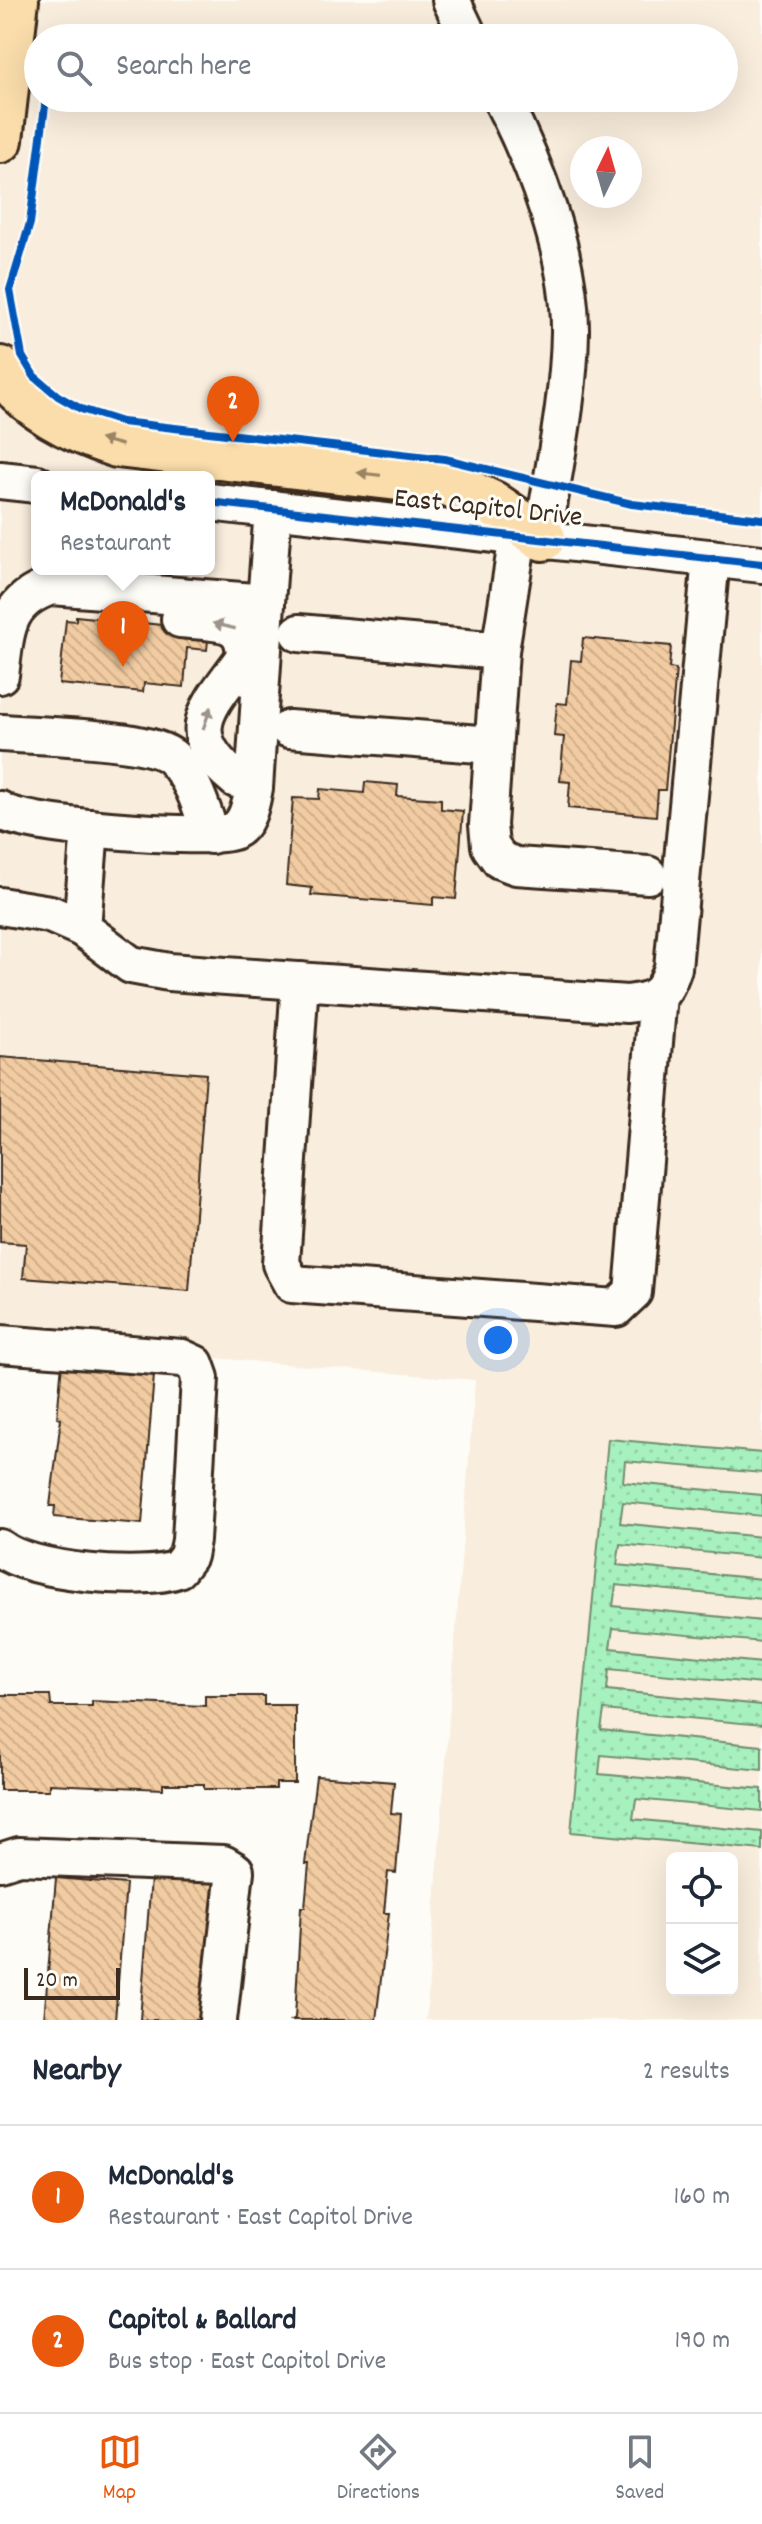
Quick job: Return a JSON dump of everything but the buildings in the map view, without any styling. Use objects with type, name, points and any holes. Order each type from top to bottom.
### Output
[{"type":"main road","points":[[0,140],[16,0]]},
{"type":"main road","points":[[0,369],[19,394],[67,426],[104,441],[450,484],[493,504],[531,537]]},
{"type":"street","points":[[451,0],[462,24]]},
{"type":"street","points":[[507,112],[532,165],[547,213],[565,281],[570,330],[565,393],[500,651],[492,745],[488,825],[490,846],[500,860],[516,866],[648,875]]},
{"type":"street","points":[[0,480],[31,483]]},
{"type":"street","name":"East Capitol Drive","points":[[215,503],[762,564]]},
{"type":"street","points":[[0,810],[4,816],[22,820],[90,828],[223,833],[250,809],[273,509]]},
{"type":"street","points":[[0,906],[50,914],[82,928],[131,965],[169,972],[627,1004],[650,1001],[665,990],[673,968],[711,558]]},
{"type":"street","points":[[0,675],[10,616],[40,590],[67,585],[266,603]]},
{"type":"street","points":[[18,606],[225,624],[241,633],[246,655],[236,779],[223,833]]},
{"type":"street","points":[[299,633],[500,651]]},
{"type":"street","points":[[289,729],[492,745]]},
{"type":"street","points":[[1,739],[139,744],[163,750],[193,784],[223,833]]},
{"type":"street","points":[[82,928],[90,828]]},
{"type":"street","points":[[300,981],[281,1264],[292,1284],[616,1308],[633,1292],[658,995]]},
{"type":"street","points":[[0,1344],[182,1358],[195,1364],[200,1378],[191,1540],[188,1556],[178,1569],[144,1575],[32,1564],[0,1548]]},
{"type":"street","points":[[0,1862],[19,1856],[35,1856],[223,1864],[235,1871],[218,2020]]},
{"type":"shaded area","points":[[16,0],[762,0],[762,2020],[426,2020],[475,1380],[0,1340],[0,140]]},
{"type":"green space","points":[[608,1439],[762,1453],[762,1473],[625,1461],[623,1482],[762,1495],[762,1516],[623,1502],[620,1523],[762,1537],[762,1558],[620,1544],[617,1565],[762,1579],[762,1599],[616,1585],[613,1606],[762,1621],[762,1642],[613,1628],[610,1648],[762,1663],[762,1684],[609,1669],[607,1690],[762,1705],[762,1725],[604,1710],[601,1730],[762,1746],[762,1770],[601,1755],[599,1774],[762,1789],[762,1811],[636,1799],[633,1819],[762,1832],[762,1850],[571,1832]]},
{"type":"cycle path","points":[[44,112],[30,223],[10,290],[22,356],[34,376],[58,396],[81,409],[122,422],[445,459],[632,504],[762,519]]},
{"type":"cycle path","points":[[215,503],[762,564]]},
{"type":"place","name":"Capitol & Ballard","points":[[233,442]]},
{"type":"place","name":"McDonald's","points":[[123,667]]}]
